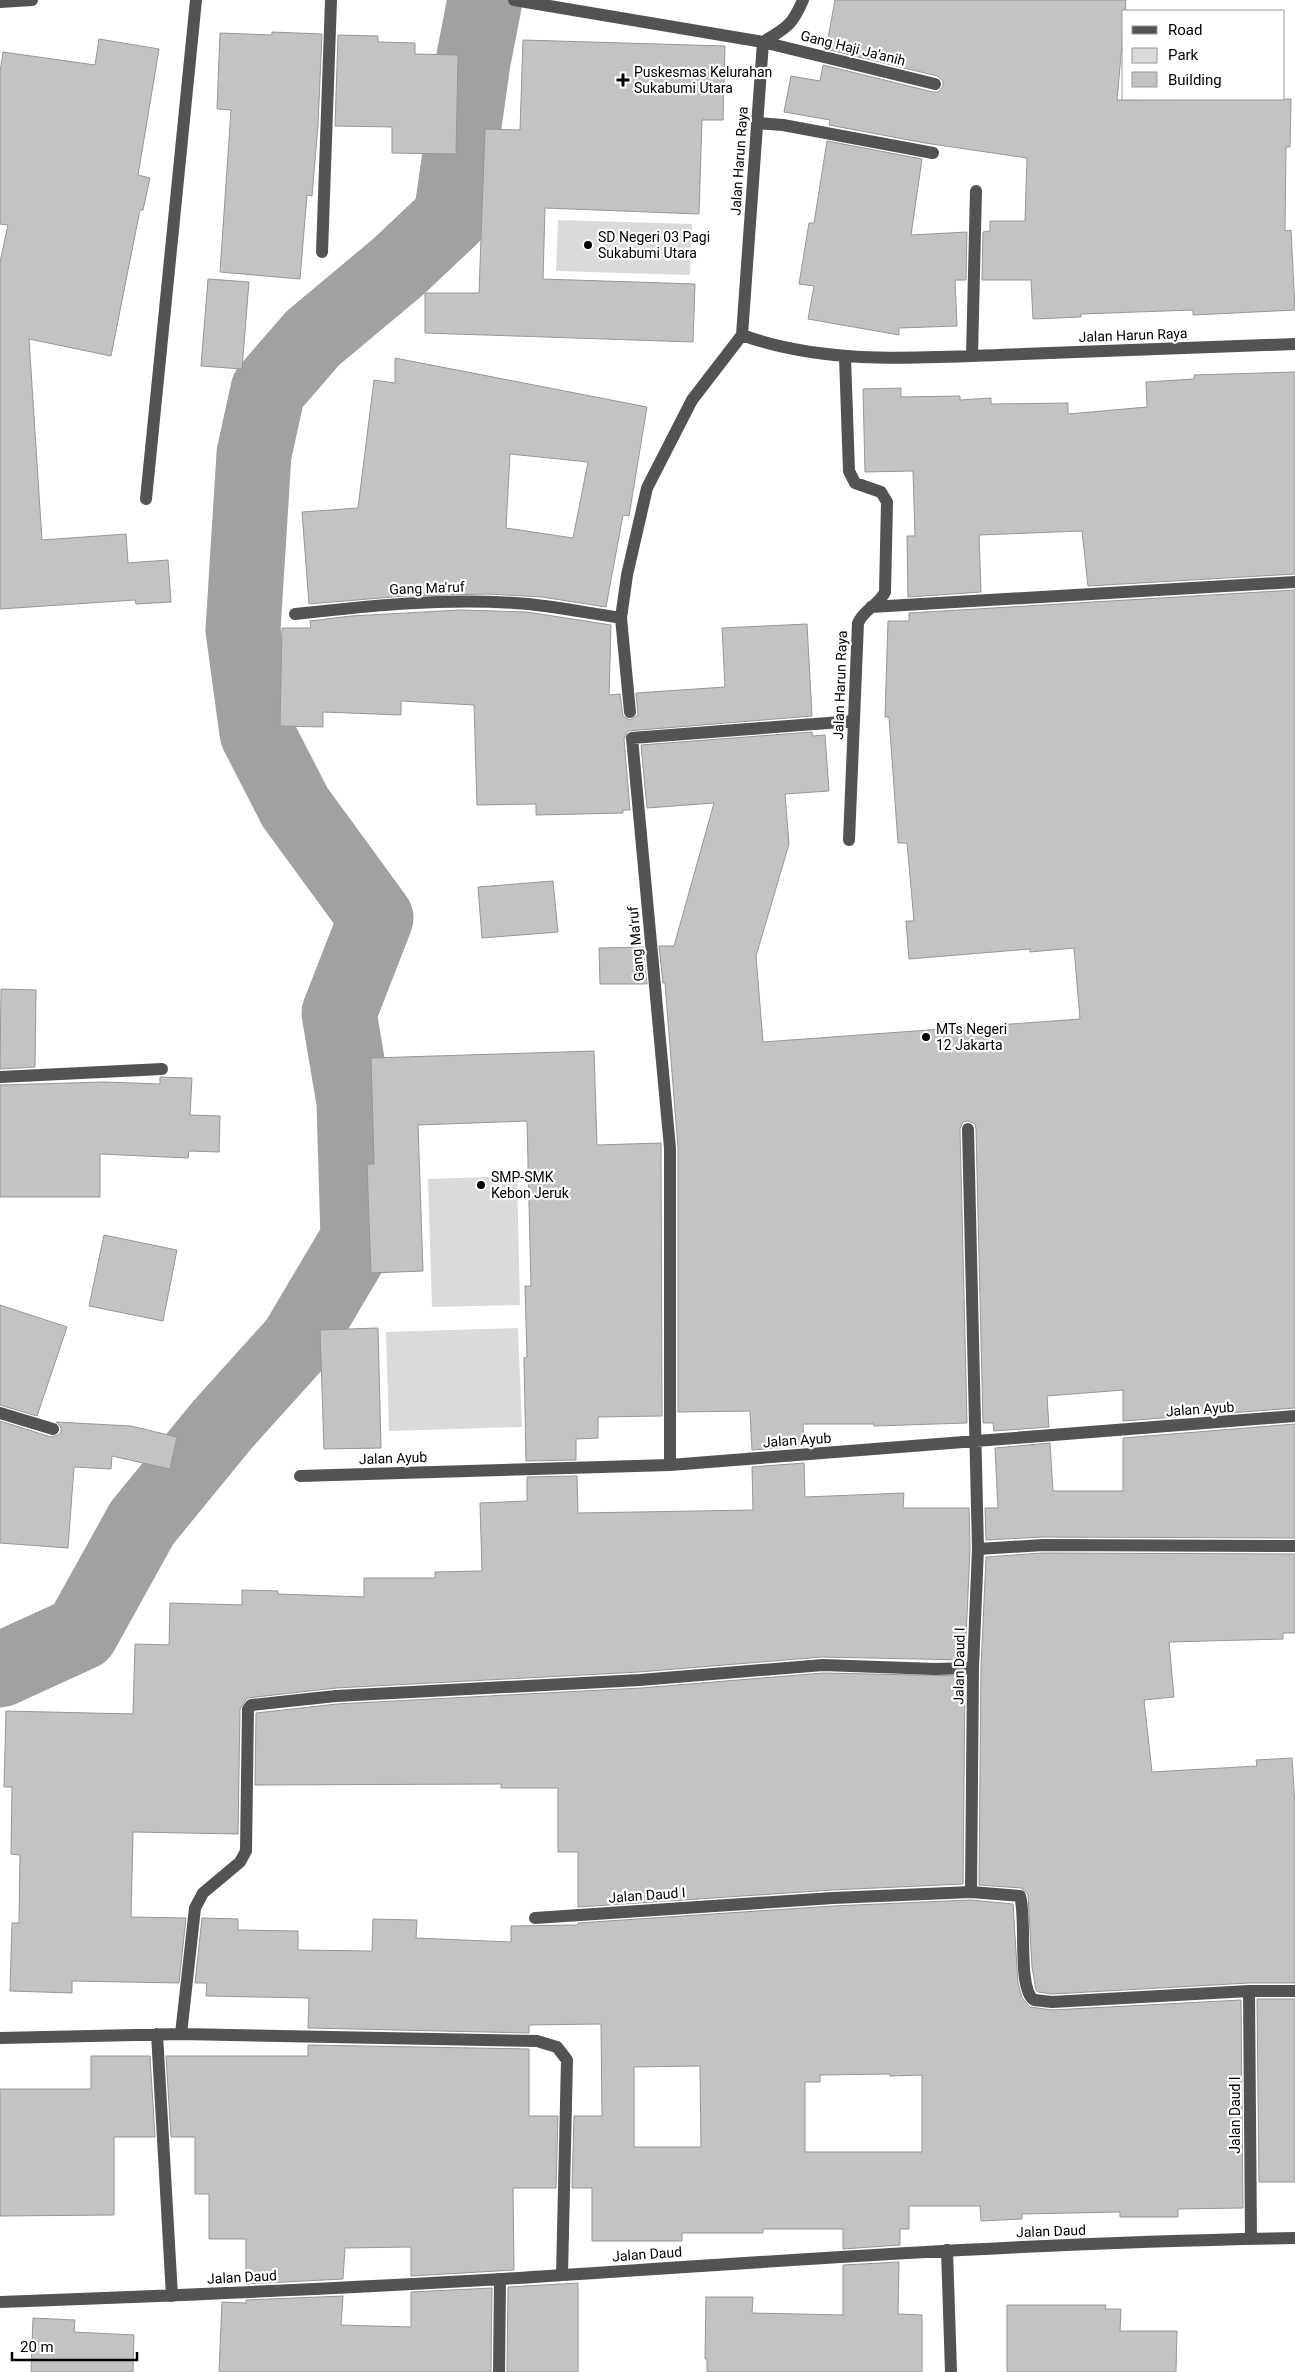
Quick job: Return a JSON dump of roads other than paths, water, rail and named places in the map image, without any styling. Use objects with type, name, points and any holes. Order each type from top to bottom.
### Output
[{"type":"street","points":[[0,2],[32,0]]},
{"type":"street","points":[[146,499],[196,0]]},
{"type":"street","points":[[322,252],[331,0]]},
{"type":"street","points":[[516,0],[763,42],[795,20],[803,0]]},
{"type":"street","name":"Gang Haji Ja'anih","points":[[763,42],[934,84]]},
{"type":"street","name":"Jalan Harun Raya","points":[[763,42],[742,335],[796,351],[845,357],[972,355],[1295,344]]},
{"type":"street","points":[[757,123],[783,125],[933,153]]},
{"type":"street","points":[[972,355],[976,191]]},
{"type":"street","points":[[630,712],[620,618],[647,488],[692,400],[742,335]]},
{"type":"street","name":"Jalan Harun Raya","points":[[845,357],[849,471],[855,483],[881,492],[887,502],[886,592],[882,599],[862,613],[858,623],[849,840]]},
{"type":"street","points":[[871,607],[1295,582]]},
{"type":"street","name":"Gang Ma'ruf","points":[[295,614],[375,605],[482,602],[518,603],[620,618]]},
{"type":"street","name":"Gang Ma'ruf","points":[[670,1465],[670,1148],[632,738],[854,721]]},
{"type":"street","points":[[0,1077],[162,1069]]},
{"type":"street","name":"Jalan Daud I","points":[[968,1129],[978,1549],[973,1668],[970,1892]]},
{"type":"street","points":[[0,1413],[53,1429]]},
{"type":"street","name":"Jalan Ayub","points":[[300,1476],[670,1465],[1295,1416]]},
{"type":"street","points":[[978,1549],[1043,1545],[1295,1546]]},
{"type":"street","points":[[181,2034],[195,1908],[204,1893],[240,1862],[246,1851],[248,1709],[251,1705],[336,1696],[640,1680],[823,1665],[935,1669],[973,1668]]},
{"type":"street","name":"Jalan Daud I","points":[[536,1918],[833,1898],[970,1892],[1020,1896],[1022,1905],[1022,1950],[1028,1993],[1034,2000],[1052,2002],[1248,1991],[1295,1991]]},
{"type":"street","name":"Jalan Daud I","points":[[1248,1991],[1251,2239]]},
{"type":"street","points":[[157,2034],[172,2296]]},
{"type":"street","points":[[0,2038],[181,2034],[537,2041],[557,2047],[567,2060],[562,2275]]},
{"type":"street","name":"Jalan Daud","points":[[0,2302],[172,2296],[500,2279],[947,2250],[1295,2238]]},
{"type":"street","points":[[947,2250],[951,2372]]},
{"type":"street","points":[[499,2372],[500,2279]]},
{"type":"waterway","points":[[0,1670],[81,1633],[142,1523],[223,1424],[297,1342],[358,1239],[354,1102],[339,1013],[376,918],[295,807],[257,733],[243,630],[254,454],[268,390],[313,338],[398,267],[451,217],[473,62],[485,0]]},
{"type":"place","name":"Puskesmas Kelurahan Sukabumi Utara","points":[[623,80]]},
{"type":"place","name":"SD Negeri 03 Pagi Sukabumi Utara","points":[[588,245]]},
{"type":"place","name":"MTs Negeri 12 Jakarta","points":[[926,1037]]},
{"type":"place","name":"SMP-SMK Kebon Jeruk","points":[[481,1185]]}]
